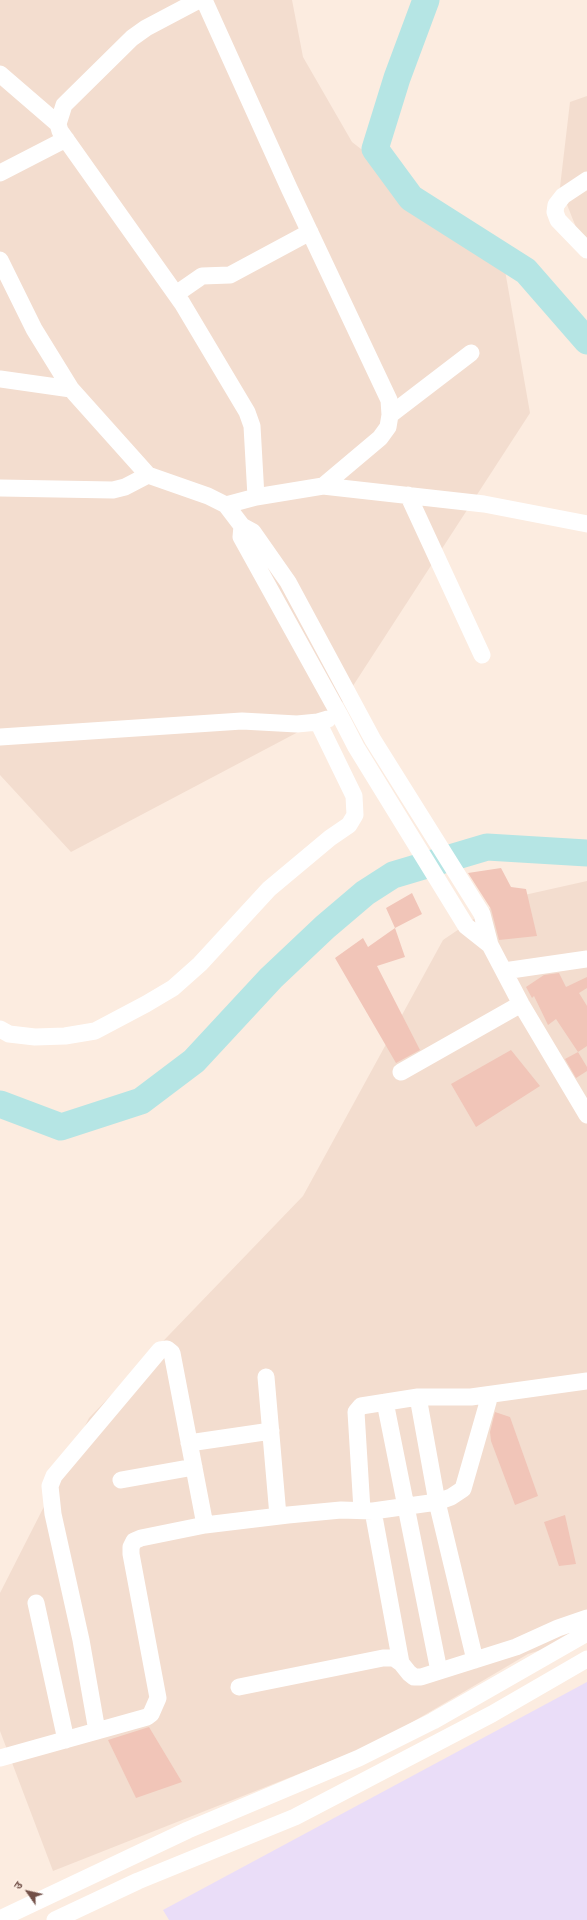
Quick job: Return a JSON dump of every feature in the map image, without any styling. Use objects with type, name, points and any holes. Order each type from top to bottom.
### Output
[{"type":"street","points":[[58,124],[64,105],[132,38],[146,28],[199,0]]},
{"type":"street","points":[[204,0],[389,400],[390,415],[388,427],[380,438],[323,486]]},
{"type":"street","points":[[0,74],[58,124],[60,131],[66,140],[176,294],[247,412],[252,426],[256,497]]},
{"type":"street","points":[[0,173],[66,140]]},
{"type":"street","points":[[587,180],[563,196],[556,205],[555,212],[558,220],[587,250]]},
{"type":"street","points":[[176,294],[202,276],[230,275],[310,232]]},
{"type":"street","points":[[0,260],[34,329],[70,389],[148,475],[208,496],[226,505],[242,526],[253,532],[288,582],[372,740],[482,914],[490,945],[520,1004],[587,1114]]},
{"type":"street","points":[[390,415],[471,353]]},
{"type":"street","points":[[0,379],[70,389]]},
{"type":"street","points":[[0,488],[113,490],[125,487],[148,475]]},
{"type":"street","points":[[226,505],[256,497],[323,486],[484,504],[587,524]]},
{"type":"street","points":[[408,495],[482,655]]},
{"type":"street","points":[[242,526],[241,537],[356,747],[466,926],[490,945]]},
{"type":"street","points":[[0,737],[242,721],[297,724],[318,722],[339,714]]},
{"type":"street","points":[[0,1029],[9,1034],[35,1037],[65,1036],[95,1031],[146,1004],[173,988],[200,964],[269,889],[330,838],[349,825],[355,815],[354,796],[318,722]]},
{"type":"street","points":[[504,971],[587,959]]},
{"type":"street","points":[[401,1072],[520,1004]]},
{"type":"street","points":[[97,1731],[81,1640],[53,1514],[50,1490],[51,1481],[160,1350],[166,1349],[172,1353],[204,1525]]},
{"type":"street","points":[[266,1377],[278,1516]]},
{"type":"street","points":[[587,1381],[471,1397],[418,1396],[361,1406],[356,1412],[368,1511],[402,1662],[409,1673],[414,1677],[420,1677],[516,1647],[558,1628],[587,1618]]},
{"type":"street","points":[[0,1758],[147,1717],[154,1710],[158,1698],[131,1554],[131,1547],[134,1541],[141,1538],[204,1525],[278,1516],[368,1511],[406,1507],[437,1502],[455,1495],[463,1489],[490,1395]]},
{"type":"street","points":[[418,1396],[437,1502],[475,1660]]},
{"type":"street","points":[[385,1402],[439,1671]]},
{"type":"street","points":[[189,1443],[271,1431]]},
{"type":"street","points":[[121,1480],[194,1467]]},
{"type":"street","points":[[36,1604],[66,1740]]},
{"type":"street","points":[[0,1919],[188,1830],[360,1758],[433,1721],[587,1632]]},
{"type":"street","points":[[239,1687],[383,1658],[394,1658],[402,1662]]},
{"type":"street","points":[[55,1920],[138,1881],[295,1817],[492,1714],[587,1659]]},
{"type":"shaded area","points":[[0,0],[292,0],[303,57],[352,142],[503,259],[530,413],[336,712],[71,852],[0,775]]},
{"type":"shaded area","points":[[587,96],[587,255],[560,187],[570,102]]},
{"type":"shaded area","points":[[587,881],[587,1636],[528,1654],[377,1743],[53,1871],[0,1731],[0,1593],[89,1418],[303,1196],[443,940],[502,900]]},
{"type":"shaded area","points":[[587,1682],[587,1920],[169,1920],[163,1910]]},
{"type":"building","points":[[501,868],[511,887],[526,889],[537,936],[499,940],[491,909],[468,873]]},
{"type":"building","points":[[412,893],[422,914],[395,928],[386,908]]},
{"type":"building","points":[[395,928],[405,957],[377,966],[420,1050],[396,1063],[335,958],[363,938],[368,947]]},
{"type":"building","points":[[559,973],[566,987],[587,977],[587,988],[579,993],[587,1006],[587,1046],[578,1052],[556,1019],[548,1025],[534,996],[532,998],[526,987],[544,975]]},
{"type":"building","points":[[511,1050],[540,1086],[476,1127],[451,1084]]},
{"type":"building","points":[[578,1052],[587,1067],[587,1071],[576,1078],[565,1059]]},
{"type":"building","points":[[495,1412],[510,1417],[538,1496],[515,1505],[491,1441],[490,1432]]},
{"type":"building","points":[[565,1515],[576,1564],[559,1566],[544,1522]]},
{"type":"building","points":[[149,1727],[182,1782],[136,1798],[108,1740]]},
{"type":"waterway","points":[[426,0],[397,78],[375,149],[411,198],[526,271],[587,341]]},
{"type":"waterway","points":[[0,1104],[61,1127],[141,1101],[194,1061],[271,978],[325,927],[365,893],[393,875],[487,847],[587,853]]}]
